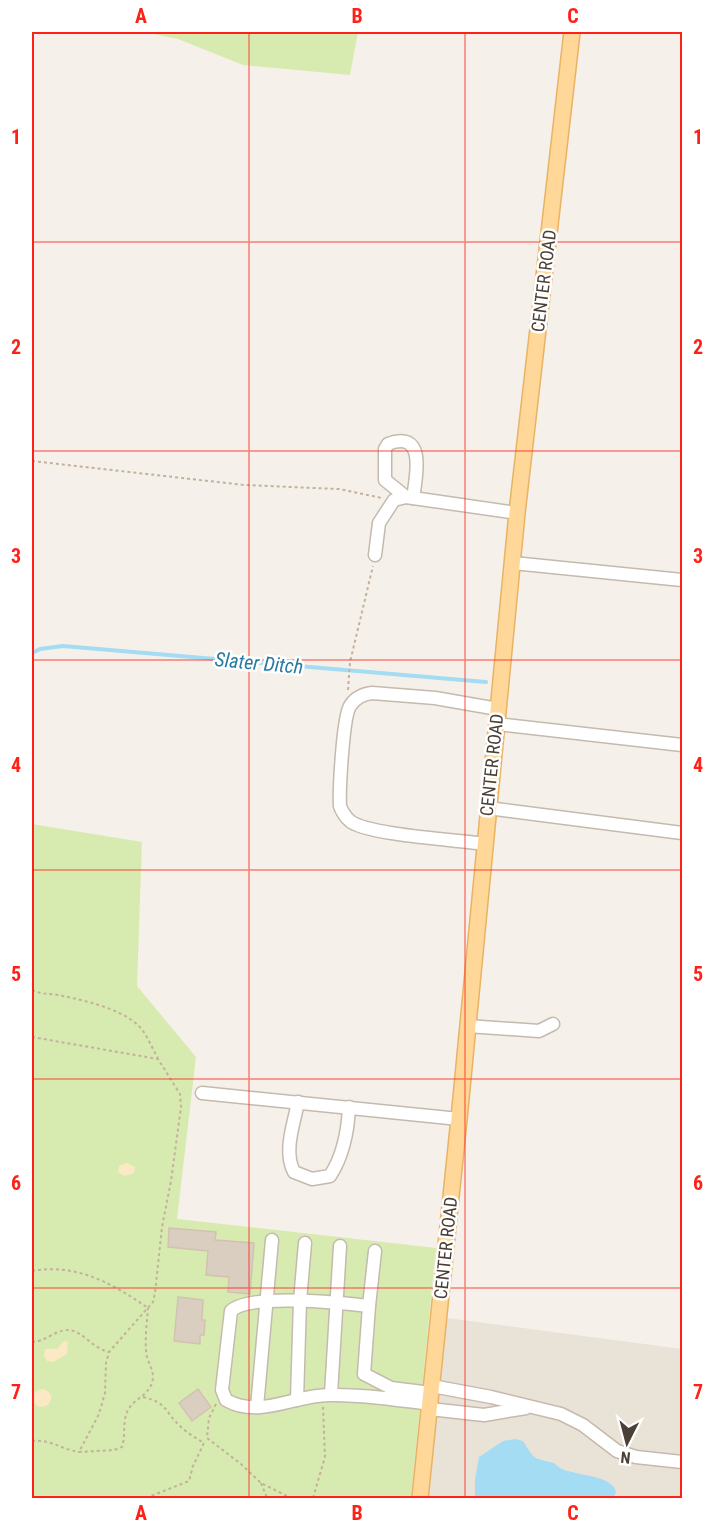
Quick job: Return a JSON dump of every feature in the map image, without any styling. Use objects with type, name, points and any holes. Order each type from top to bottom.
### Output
[{"type":"main road","name":"CENTER ROAD","points":[[420,1498],[517,513],[572,32]]},
{"type":"street","points":[[375,555],[379,523],[404,498],[517,513]]},
{"type":"street","points":[[513,563],[682,580]]},
{"type":"street","points":[[485,844],[370,830],[349,821],[340,808],[344,722],[348,708],[355,699],[372,693],[435,698],[497,717],[682,746]]},
{"type":"street","points":[[488,808],[682,833]]},
{"type":"street","points":[[467,1026],[539,1031],[553,1024]]},
{"type":"street","points":[[202,1094],[459,1119]]},
{"type":"street","points":[[298,1102],[289,1148],[290,1163],[294,1172],[312,1179],[330,1176],[338,1164],[349,1120],[349,1107]]},
{"type":"street","points":[[258,1407],[273,1240]]},
{"type":"street","points":[[297,1400],[300,1301],[305,1242]]},
{"type":"street","points":[[326,1395],[340,1246]]},
{"type":"street","points":[[375,1251],[364,1374],[391,1388],[484,1415],[530,1408]]},
{"type":"street","points":[[369,1306],[300,1301],[250,1302],[236,1306],[231,1311],[222,1390],[226,1400],[235,1405],[258,1407],[326,1395],[490,1397],[572,1418],[608,1447],[625,1455],[682,1462]]},
{"type":"path","points":[[32,460],[244,485],[339,489],[404,498]]},
{"type":"path","points":[[349,681],[350,662],[375,555]]},
{"type":"path","points":[[32,990],[41,994],[59,995],[85,1001],[117,1012],[134,1022],[145,1032],[158,1059],[180,1094],[181,1107],[153,1302],[110,1352],[106,1363],[105,1393],[99,1414],[79,1452]]},
{"type":"path","points":[[32,1037],[158,1059]]},
{"type":"path","points":[[32,1271],[48,1268],[92,1276],[121,1289],[148,1308]]},
{"type":"path","points":[[32,1441],[43,1440],[65,1450],[79,1452],[114,1450],[122,1447],[124,1422],[128,1411],[134,1402],[149,1390],[153,1378],[146,1351],[148,1308]]},
{"type":"path","points":[[32,1342],[40,1342],[67,1330],[77,1333],[94,1347],[110,1352]]},
{"type":"path","points":[[313,1498],[325,1457],[326,1395]]},
{"type":"path","points":[[143,1397],[157,1400],[183,1430],[204,1443],[189,1481],[146,1498]]},
{"type":"path","points":[[218,1402],[209,1418],[207,1438],[261,1483],[291,1498]]},
{"type":"path","points":[[261,1483],[267,1498]]},
{"type":"shaded area","points":[[439,1317],[682,1349],[682,1498],[420,1498]]},
{"type":"green space","points":[[144,32],[358,32],[350,75],[243,65],[178,39]]},
{"type":"green space","points":[[32,824],[142,842],[137,986],[196,1057],[177,1219],[436,1248],[411,1498],[32,1498]]},
{"type":"sand","points":[[127,1163],[135,1167],[134,1173],[124,1176],[118,1172],[119,1166]]},
{"type":"sand","points":[[64,1341],[68,1342],[67,1354],[53,1362],[47,1361],[44,1356],[45,1349],[57,1349]]},
{"type":"sand","points":[[38,1389],[46,1389],[51,1394],[49,1405],[38,1407],[33,1402],[33,1394]]},
{"type":"water","points":[[515,1439],[523,1441],[532,1455],[538,1459],[554,1463],[568,1471],[605,1480],[616,1491],[614,1498],[475,1498],[479,1457],[503,1441]]},
{"type":"building","points":[[169,1228],[216,1232],[215,1240],[254,1243],[250,1294],[228,1292],[229,1277],[206,1275],[208,1251],[168,1247]]},
{"type":"building","points":[[178,1297],[203,1300],[204,1335],[200,1335],[200,1344],[174,1341]]},
{"type":"building","points":[[198,1389],[211,1407],[192,1421],[179,1403]]},
{"type":"waterway","name":"Slater Ditch","points":[[32,653],[40,649],[63,646],[486,682]]}]
